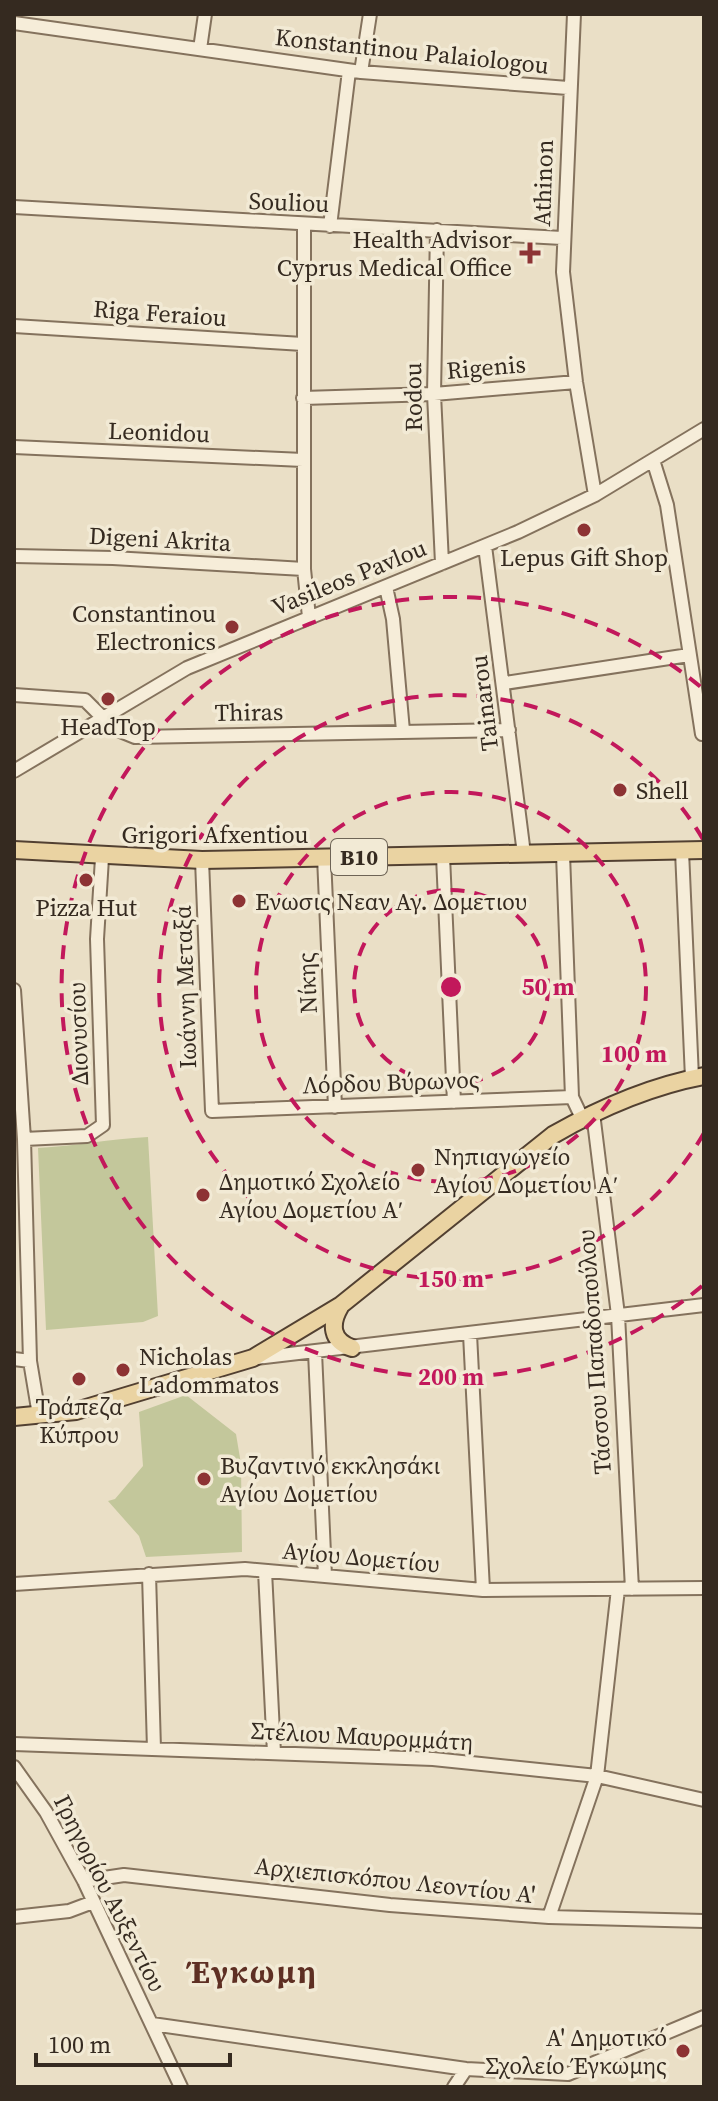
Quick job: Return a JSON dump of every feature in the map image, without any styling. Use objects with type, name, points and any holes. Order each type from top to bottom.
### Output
[{"type":"main road","name":"Grigori Afxentiou","points":[[14,850],[102,858],[202,860],[704,850]]},
{"type":"main road","points":[[14,1417],[76,1411],[253,1358],[341,1305],[520,1159],[588,1116],[647,1091],[698,1077]]},
{"type":"main road","points":[[341,1305],[333,1322],[335,1335],[343,1345],[352,1348]]},
{"type":"street","points":[[200,49],[205,14]]},
{"type":"street","points":[[330,226],[355,72],[370,14]]},
{"type":"street","name":"Athinon","points":[[574,14],[562,238],[576,382],[595,495]]},
{"type":"street","name":"Konstantinou Palaiologou","points":[[14,23],[355,72],[568,88]]},
{"type":"street","name":"Souliou","points":[[14,207],[562,238]]},
{"type":"street","points":[[304,225],[304,569],[309,617]]},
{"type":"street","name":"Rodou","points":[[437,230],[434,394],[442,563]]},
{"type":"street","name":"Riga Feraiou","points":[[14,326],[303,344]]},
{"type":"street","name":"Rigenis","points":[[303,398],[434,394],[576,382]]},
{"type":"street","name":"Vasileos Pavlou","points":[[14,771],[187,668],[485,546],[595,495],[704,429]]},
{"type":"street","name":"Leonidou","points":[[14,447],[303,460]]},
{"type":"street","points":[[653,460],[667,505],[702,734]]},
{"type":"street","name":"Tainarou","points":[[485,546],[505,683],[524,854]]},
{"type":"street","name":"Digeni Akrita","points":[[14,556],[113,558],[304,569]]},
{"type":"street","points":[[386,587],[393,619],[403,731]]},
{"type":"street","points":[[505,683],[689,655]]},
{"type":"street","name":"Thiras","points":[[14,695],[79,698],[121,733],[135,737],[509,730]]},
{"type":"street","points":[[682,851],[698,1077]]},
{"type":"street","points":[[563,854],[572,1097]]},
{"type":"street","points":[[443,856],[454,1102]]},
{"type":"street","name":"Νίκης","points":[[324,857],[335,1107]]},
{"type":"street","name":"Διονυσίου","points":[[24,1139],[87,1136],[103,1125],[97,939],[102,858]]},
{"type":"street","name":"Ιωάννη Μεταξά","points":[[202,860],[212,1111]]},
{"type":"street","points":[[14,990],[24,1139],[30,1361],[39,1415]]},
{"type":"street","name":"Λόρδου Βύρωνος","points":[[212,1111],[572,1097]]},
{"type":"street","name":"Τάσσου Παπαδοπούλου","points":[[572,1097],[588,1116],[618,1315],[632,1589]]},
{"type":"street","points":[[253,1358],[704,1305]]},
{"type":"street","points":[[470,1334],[483,1590]]},
{"type":"street","points":[[315,1352],[325,1576]]},
{"type":"street","points":[[14,1359],[30,1361]]},
{"type":"street","name":"Αγίου Δομετίου","points":[[14,1584],[223,1569],[483,1590],[704,1588]]},
{"type":"street","points":[[265,1571],[274,1753]]},
{"type":"street","points":[[149,1574],[154,1749]]},
{"type":"street","points":[[549,1917],[597,1776],[618,1589]]},
{"type":"street","name":"Στέλιου Μαυρομμάτη","points":[[14,1744],[433,1759],[597,1776],[704,1800]]},
{"type":"street","name":"Γρηγορίου Αυξεντίου","points":[[14,1767],[46,1812],[84,1881],[181,2087]]},
{"type":"street","name":"Αρχιεπισκόπου Λεοντίου Α'","points":[[84,1881],[124,1875],[390,1905],[549,1917],[704,1921]]},
{"type":"street","points":[[14,1917],[69,1911],[93,1902]]},
{"type":"street","points":[[152,2024],[466,2069],[568,2080],[704,2017]]},
{"type":"street","points":[[454,2087],[466,2069]]},
{"type":"green space","points":[[148,1137],[158,1316],[143,1322],[46,1330],[38,1148]]},
{"type":"green space","points":[[186,1395],[236,1434],[241,1464],[242,1552],[146,1557],[139,1536],[108,1501],[115,1499],[143,1466],[139,1412]]},
{"type":"place","name":"Health Advisor Cyprus Medical Office","points":[[530,253]]},
{"type":"place","name":"Lepus Gift Shop","points":[[584,530]]},
{"type":"place","name":"Constantinou Electronics","points":[[232,627]]},
{"type":"place","name":"HeadTop","points":[[108,699]]},
{"type":"place","name":"Shell","points":[[620,790]]},
{"type":"place","name":"Pizza Hut","points":[[86,880]]},
{"type":"place","name":"Ενωσις Νεαν Αγ. Δομετιου","points":[[239,901]]},
{"type":"place","name":"Νηπιαγωγείο Αγίου Δομετίου Αʹ","points":[[418,1170]]},
{"type":"place","name":"Δημοτικό Σχολείο Αγίου Δομετίου Αʹ","points":[[203,1195]]},
{"type":"place","name":"Nicholas Ladommatos","points":[[123,1370]]},
{"type":"place","name":"Τράπεζα Κύπρου","points":[[79,1379]]},
{"type":"place","name":"Βυζαντινό εκκλησάκι Αγίου Δομετίου","points":[[204,1479]]},
{"type":"place","name":"Α' Δημοτικό Σχολείο Έγκωμης","points":[[683,2051]]},
{"type":"district","name":"Έγκωμη","points":[[252,1972]]}]
